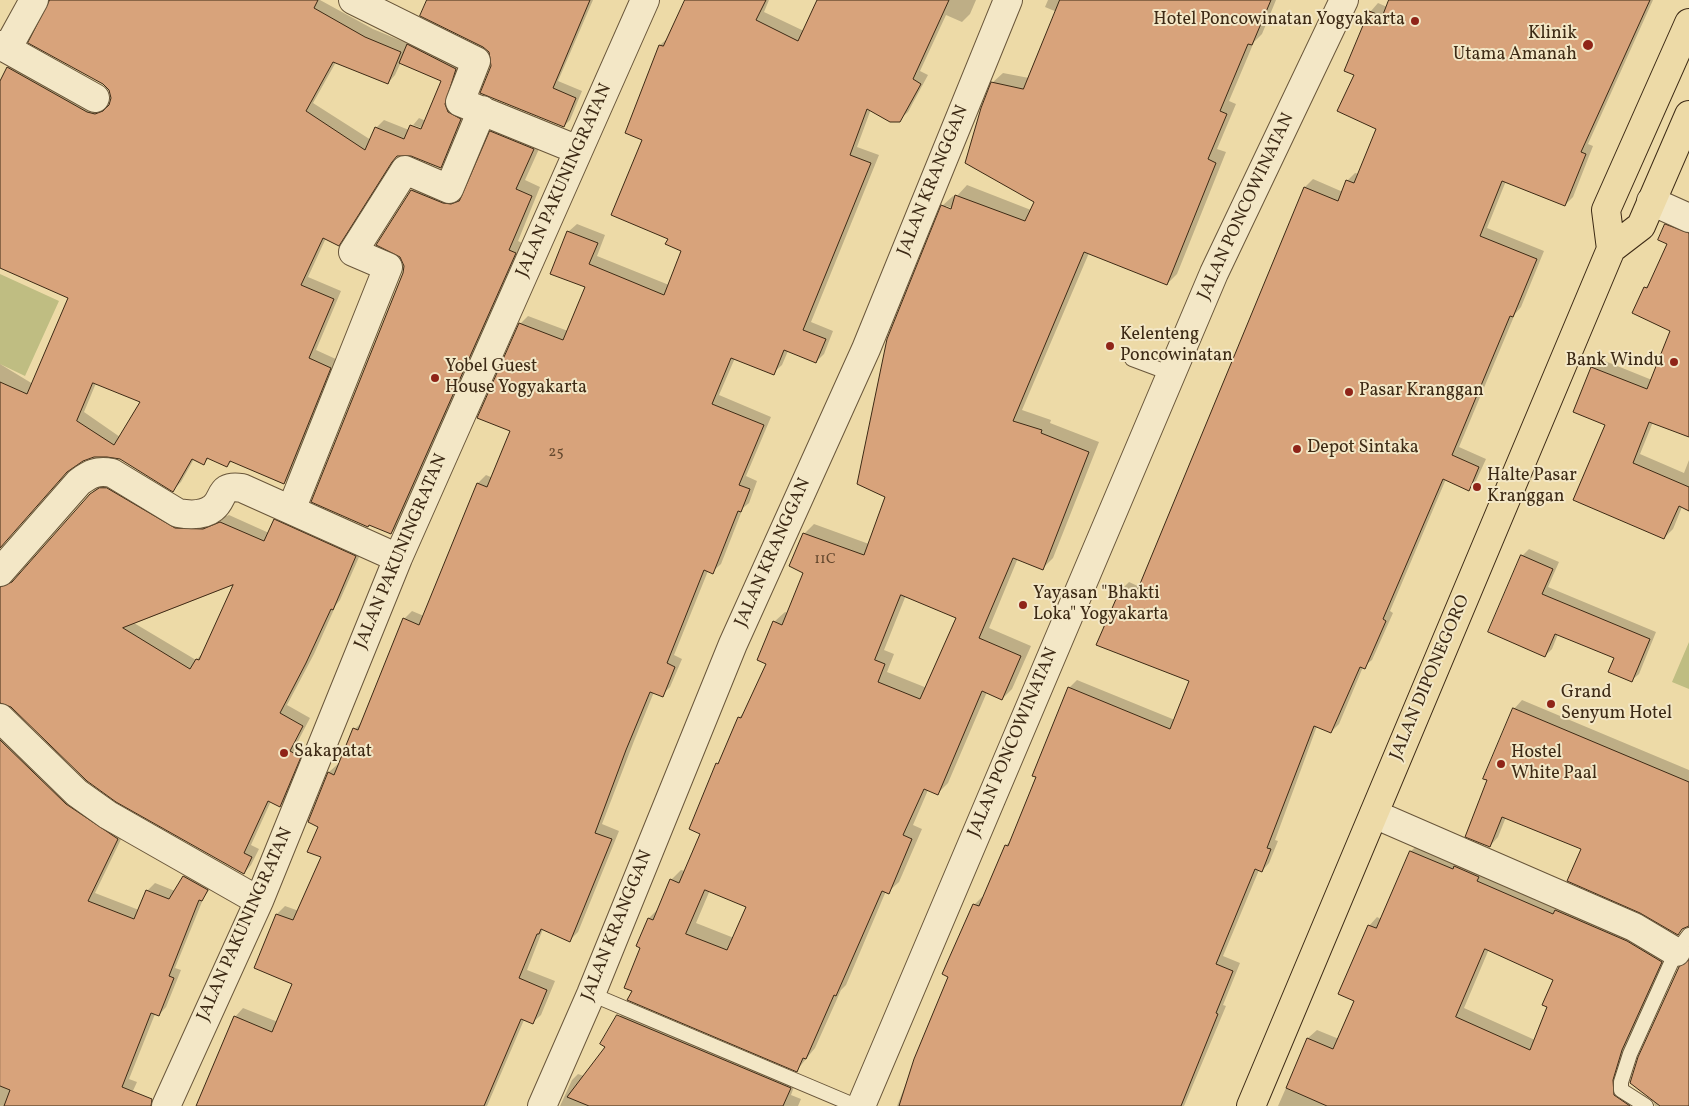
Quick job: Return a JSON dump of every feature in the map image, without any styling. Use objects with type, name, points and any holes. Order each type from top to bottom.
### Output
[{"type":"main road","points":[[1611,249],[1606,210],[1689,22]]},
{"type":"main road","name":"JALAN DIPONEGORO","points":[[1251,1106],[1611,249],[1641,226],[1689,115]]},
{"type":"street","points":[[34,0],[3,47],[95,98]]},
{"type":"street","points":[[353,0],[474,60],[459,100],[578,150]]},
{"type":"street","name":"JALAN PAKUNINGRATAN","points":[[166,1106],[259,901],[398,558],[644,0]]},
{"type":"street","name":"JALAN KRANGGAN","points":[[542,1106],[591,994],[733,644],[866,349],[1008,0]]},
{"type":"street","name":"JALAN PONCOWINATAN","points":[[861,1106],[1214,273],[1344,0]]},
{"type":"street","points":[[291,510],[388,267],[353,252],[405,170],[449,189],[482,110]]},
{"type":"street","points":[[1651,201],[1689,218]]},
{"type":"street","points":[[0,572],[78,482],[89,474],[100,471],[112,472],[178,513],[201,513],[214,508],[222,493],[228,488],[235,487],[398,558]]},
{"type":"street","points":[[0,718],[76,793],[108,815],[259,901]]},
{"type":"street","points":[[1374,814],[1634,927],[1683,944]]},
{"type":"lane","points":[[1132,359],[1172,374]]},
{"type":"lane","points":[[1646,1106],[1621,1090],[1621,1082],[1630,1054],[1683,944]]},
{"type":"lane","points":[[591,994],[856,1106]]},
{"type":"shaded area","points":[[0,274],[59,301],[25,376],[0,364]]},
{"type":"shaded area","points":[[1689,642],[1689,689],[1672,682]]},
{"type":"building","points":[[50,0],[318,0],[314,8],[365,37],[401,52],[388,84],[333,62],[306,111],[365,150],[375,127],[404,139],[410,125],[421,129],[441,81],[399,63],[407,44],[456,69],[445,104],[448,112],[461,119],[441,168],[411,156],[397,156],[339,246],[323,238],[301,285],[334,299],[309,358],[331,368],[284,484],[230,461],[227,467],[207,458],[204,465],[192,459],[173,492],[120,459],[94,457],[83,461],[67,472],[0,548],[0,382],[27,394],[68,298],[0,268],[0,81],[7,67],[87,112],[95,114],[103,111],[109,105],[111,98],[109,90],[103,84],[28,43]],"holes":[[[93,383],[140,402],[114,445],[77,421]]]},
{"type":"building","points":[[427,0],[590,0],[553,88],[576,98],[564,127],[480,93],[491,66],[489,52],[483,47],[420,16]]},
{"type":"building","points":[[685,0],[766,0],[756,20],[798,41],[817,0],[949,0],[913,79],[921,84],[900,122],[890,122],[867,109],[850,155],[871,163],[803,330],[826,339],[816,363],[784,350],[774,375],[731,358],[712,404],[764,425],[739,485],[750,489],[741,512],[738,511],[713,574],[704,570],[667,663],[675,667],[663,697],[650,692],[626,750],[595,833],[612,839],[570,942],[541,929],[539,934],[537,934],[519,978],[547,990],[533,1024],[521,1019],[484,1106],[196,1106],[234,1016],[272,1032],[292,984],[254,968],[276,914],[293,920],[321,857],[307,852],[318,827],[308,822],[328,772],[334,775],[353,728],[358,730],[403,618],[419,625],[477,483],[487,487],[510,431],[477,418],[519,323],[563,340],[585,287],[550,274],[567,231],[598,243],[589,264],[664,295],[681,251],[665,244],[668,239],[611,215],[642,140],[625,133],[659,45],[663,46]]},
{"type":"building","points":[[1060,0],[1271,0],[1252,45],[1248,44],[1220,111],[1227,114],[1208,159],[1216,163],[1167,285],[1084,252],[1013,421],[1042,430],[1041,433],[1089,452],[1043,570],[1013,558],[979,638],[1021,656],[1002,700],[982,691],[938,795],[924,789],[903,835],[912,839],[889,894],[882,891],[836,996],[834,995],[806,1059],[803,1058],[797,1072],[627,1000],[632,991],[624,988],[640,948],[636,946],[648,918],[653,920],[670,879],[679,883],[700,834],[689,829],[716,763],[718,764],[738,717],[741,718],[766,664],[757,660],[773,621],[782,625],[803,573],[789,566],[803,533],[864,555],[885,497],[857,484],[887,339],[941,205],[951,209],[955,195],[1025,221],[1034,202],[965,163],[981,108],[991,82],[1023,89]],"holes":[[[901,595],[956,618],[920,699],[878,682],[885,664],[875,660]],[[705,890],[746,907],[727,950],[686,934]]]},
{"type":"building","points":[[1389,0],[1650,0],[1581,152],[1586,154],[1565,206],[1502,181],[1480,236],[1537,259],[1513,317],[1510,316],[1452,455],[1479,467],[1469,491],[1443,479],[1383,619],[1386,621],[1365,669],[1360,667],[1331,733],[1314,726],[1267,848],[1271,849],[1262,872],[1255,869],[1216,964],[1233,971],[1181,1106],[899,1106],[914,1059],[948,977],[942,974],[973,904],[979,906],[1005,845],[1008,846],[1036,777],[1032,776],[1068,687],[1170,729],[1189,681],[1096,645],[1120,590],[1135,596],[1304,187],[1338,201],[1346,180],[1354,183],[1376,129],[1337,111],[1354,75],[1344,71],[1369,11],[1382,16]]},
{"type":"building","points":[[490,131],[534,149],[516,189],[532,196],[509,250],[516,253],[391,534],[369,525],[368,527],[311,502],[403,273],[404,266],[400,257],[376,245],[411,190],[443,203],[451,204],[459,201]]},
{"type":"building","points":[[1665,224],[1689,233],[1689,437],[1649,422],[1633,463],[1689,487],[1689,511],[1679,506],[1664,539],[1573,500],[1605,425],[1573,412],[1591,367],[1647,389],[1670,331],[1632,313],[1644,287],[1647,288],[1667,244],[1658,240]]},
{"type":"building","points":[[99,488],[107,488],[175,528],[203,529],[220,522],[264,541],[274,519],[356,556],[333,610],[331,609],[280,713],[303,726],[290,751],[301,757],[280,807],[268,801],[244,853],[252,857],[244,874],[116,802],[87,781],[11,707],[0,703],[0,587],[12,582],[90,494]],"holes":[[[233,585],[199,660],[196,659],[190,669],[123,628]]]},
{"type":"building","points":[[1521,555],[1553,569],[1542,594],[1650,639],[1632,682],[1608,672],[1614,658],[1555,634],[1545,657],[1488,632]]},
{"type":"building","points":[[1513,708],[1689,782],[1689,926],[1682,929],[1678,935],[1640,913],[1567,881],[1581,849],[1502,817],[1490,847],[1465,837],[1487,780],[1483,779]]},
{"type":"building","points":[[0,740],[66,804],[118,839],[88,901],[134,919],[146,890],[169,899],[183,876],[208,890],[202,901],[199,900],[169,976],[174,978],[159,1016],[151,1013],[122,1087],[152,1099],[151,1106],[4,1106],[10,1090],[0,1086]]},
{"type":"building","points":[[1410,851],[1453,869],[1454,866],[1479,877],[1477,881],[1553,914],[1555,910],[1627,941],[1662,962],[1622,1050],[1613,1080],[1614,1095],[1630,1106],[1327,1106],[1286,1088],[1307,1038],[1333,1049],[1354,1001],[1338,994],[1368,925],[1376,928]],"holes":[[[1485,949],[1553,980],[1542,1005],[1547,1007],[1530,1050],[1456,1017]]]},
{"type":"building","points":[[1689,960],[1689,1106],[1660,1106],[1630,1083],[1638,1057],[1679,967]]},
{"type":"building","points":[[617,1015],[791,1088],[783,1106],[589,1106],[567,1097],[605,1047],[600,1044]]},
{"type":"place","name":"Hotel Poncowinatan Yogyakarta","points":[[1415,21]]},
{"type":"place","name":"Klinik Utama Amanah","points":[[1588,45]]},
{"type":"place","name":"Kelenteng Poncowinatan","points":[[1110,346]]},
{"type":"place","name":"Bank Windu","points":[[1674,362]]},
{"type":"place","name":"Yobel Guest House Yogyakarta","points":[[435,378]]},
{"type":"place","name":"Pasar Kranggan","points":[[1349,392]]},
{"type":"place","name":"Depot Sintaka","points":[[1297,449]]},
{"type":"place","name":"Halte Pasar Kranggan","points":[[1477,487]]},
{"type":"place","name":"Yayasan \"Bhakti Loka\" Yogyakarta","points":[[1023,605]]},
{"type":"place","name":"Grand Senyum Hotel","points":[[1551,704]]},
{"type":"place","name":"Sakapatat","points":[[284,753]]},
{"type":"place","name":"Hostel White Paal","points":[[1501,764]]}]
